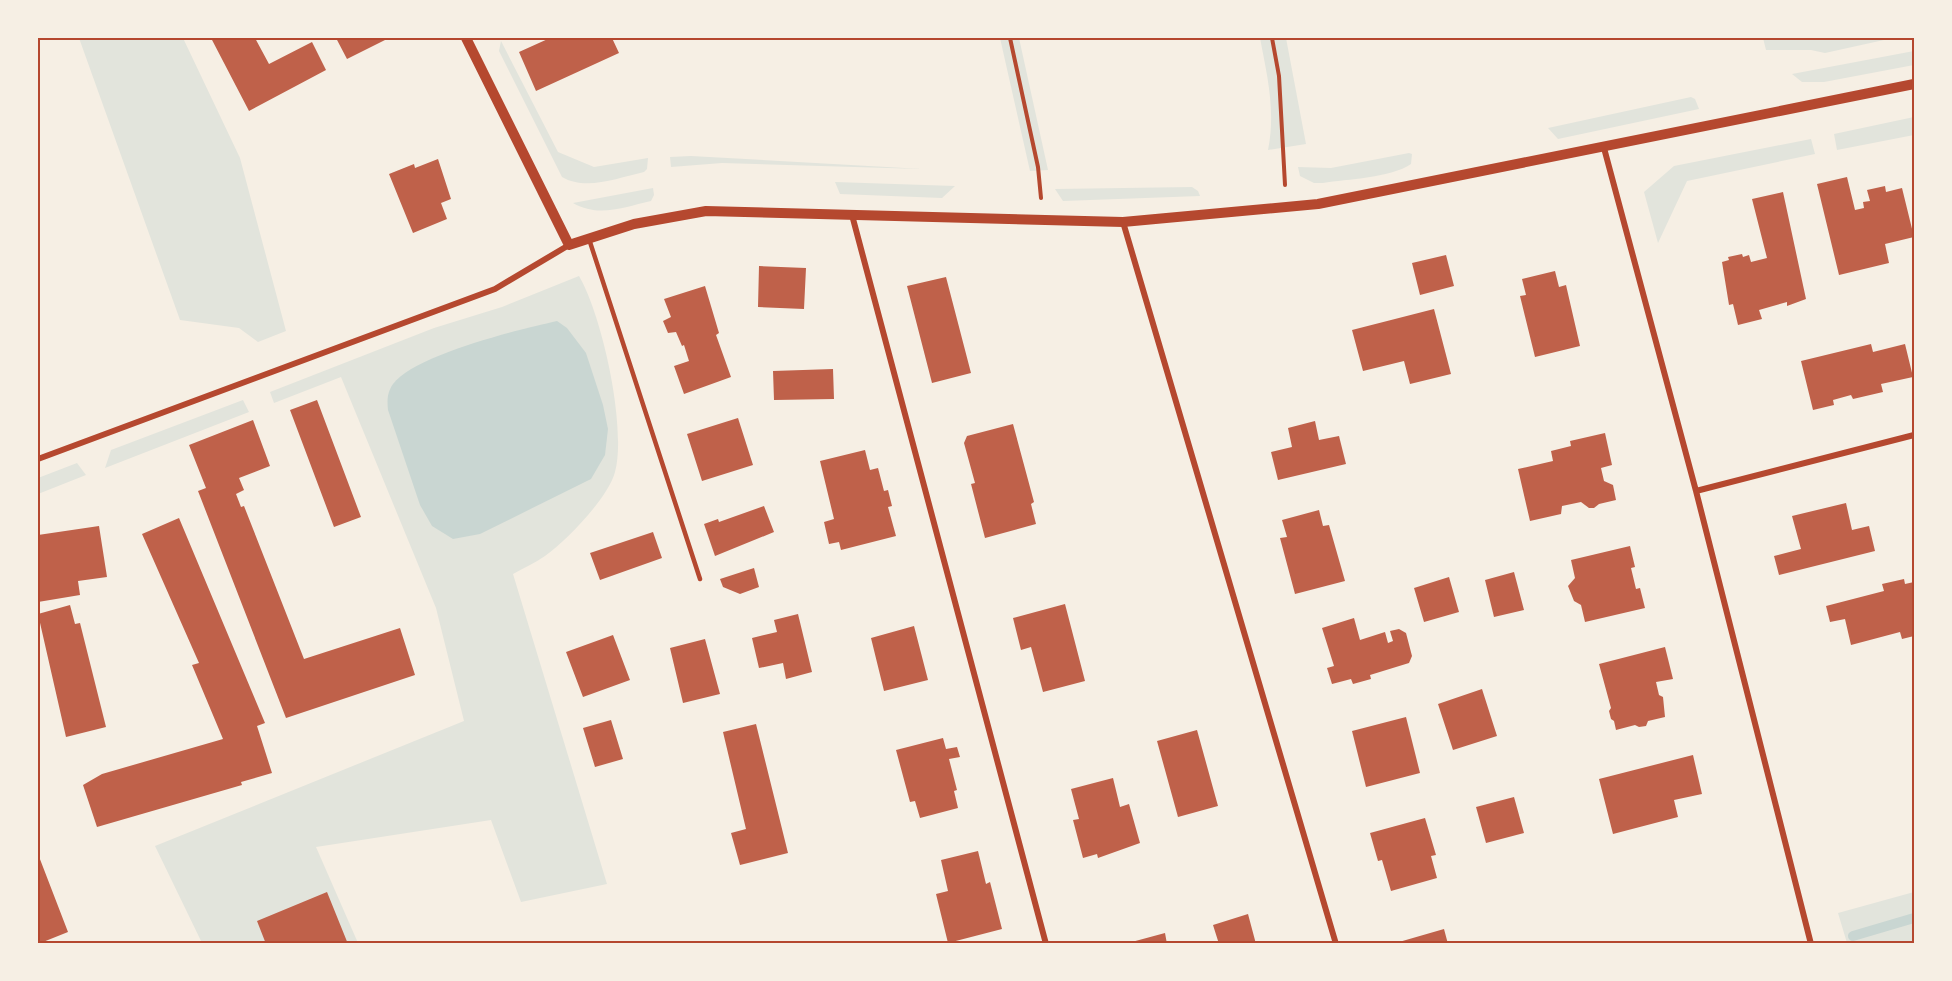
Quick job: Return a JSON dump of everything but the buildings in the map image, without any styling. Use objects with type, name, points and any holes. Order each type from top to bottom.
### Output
[{"type":"street","points":[[466,38],[569,245]]},
{"type":"street","points":[[38,459],[495,289],[569,245],[634,224],[706,211],[1123,222],[1318,204],[1914,84]]},
{"type":"street","points":[[1604,148],[1696,491],[1811,944]]},
{"type":"street","points":[[852,215],[1046,944]]},
{"type":"street","points":[[1123,222],[1336,944]]},
{"type":"street","points":[[1696,491],[1914,435]]},
{"type":"lane","points":[[588,237],[700,579]]},
{"type":"path","points":[[1010,38],[1038,167],[1044,220]]},
{"type":"path","points":[[1272,38],[1279,76],[1286,207]]},
{"type":"shaded area","points":[[79,38],[183,38],[240,158],[286,331],[258,342],[239,328],[180,320]]},
{"type":"shaded area","points":[[1000,38],[1019,38],[1048,170],[1030,171]]},
{"type":"shaded area","points":[[1260,38],[1286,38],[1306,144],[1268,150],[1271,107]]},
{"type":"shaded area","points":[[1763,38],[1893,38],[1825,53],[1811,50],[1766,50]]},
{"type":"shaded area","points":[[501,41],[558,152],[594,167],[648,158],[647,169],[644,172],[602,182],[581,183],[562,177],[499,51]]},
{"type":"shaded area","points":[[1914,51],[1914,65],[1824,82],[1802,82],[1792,74]]},
{"type":"shaded area","points":[[1691,97],[1695,99],[1699,109],[1558,139],[1548,128]]},
{"type":"shaded area","points":[[1914,117],[1914,135],[1837,150],[1834,134]]},
{"type":"shaded area","points":[[1811,139],[1815,154],[1687,181],[1658,243],[1644,192],[1674,166]]},
{"type":"shaded area","points":[[1412,154],[1411,164],[1402,169],[1356,179],[1314,183],[1300,176],[1298,167],[1331,168]]},
{"type":"shaded area","points":[[691,156],[922,169],[722,163],[671,167],[670,157]]},
{"type":"shaded area","points":[[835,182],[955,186],[942,198],[840,194]]},
{"type":"shaded area","points":[[1192,187],[1198,191],[1200,196],[1063,201],[1055,189]]},
{"type":"shaded area","points":[[653,188],[654,195],[651,201],[612,210],[592,210],[573,203]]},
{"type":"shaded area","points":[[579,276],[596,317],[610,372],[618,428],[615,472],[596,506],[564,540],[545,556],[513,574],[607,884],[521,902],[491,820],[316,847],[358,943],[202,943],[155,846],[464,721],[436,608],[341,377],[274,403],[270,392],[434,328],[502,307]]},
{"type":"shaded area","points":[[557,321],[567,328],[586,353],[603,405],[608,429],[605,455],[591,479],[480,534],[453,539],[432,526],[420,505],[388,410],[391,387],[405,373],[445,353]]},
{"type":"shaded area","points":[[243,400],[249,412],[105,468],[111,450]]},
{"type":"shaded area","points":[[77,463],[86,475],[38,494],[38,478]]},
{"type":"shaded area","points":[[1914,892],[1914,942],[1847,943],[1838,913]]},
{"type":"waterway","points":[[1853,936],[1914,918]]}]
